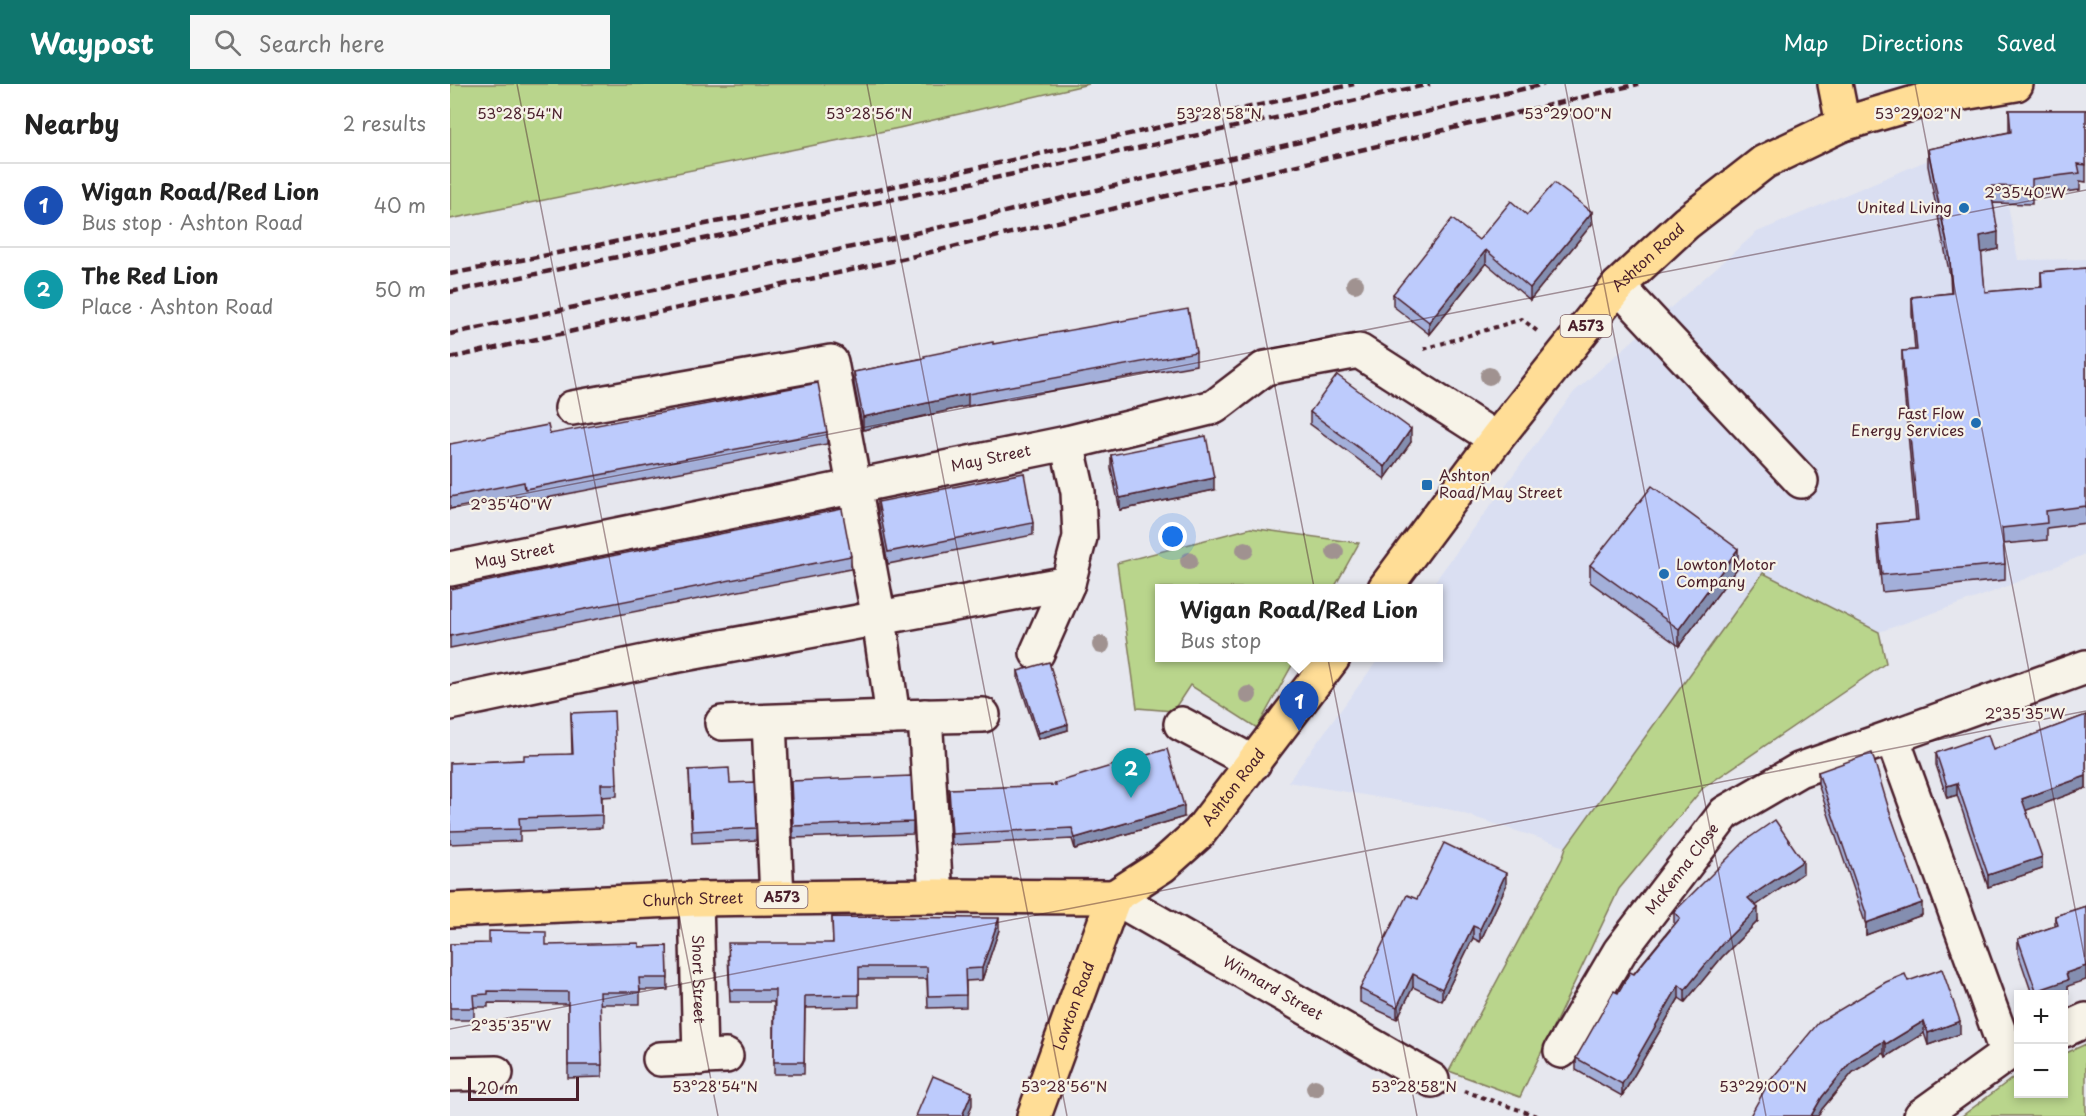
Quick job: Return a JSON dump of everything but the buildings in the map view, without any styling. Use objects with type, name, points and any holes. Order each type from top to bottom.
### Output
[{"type":"main road","points":[[1835,84],[1843,124]]},
{"type":"main road","name":"A573","points":[[1843,124],[1928,99],[2016,84]]},
{"type":"main road","name":"Ashton Road","points":[[1388,584],[1618,286],[1686,223],[1764,162],[1843,124]]},
{"type":"main road","name":"Ashton Road","points":[[1114,897],[1162,866],[1199,833],[1329,662]]},
{"type":"main road","name":"Church Street","points":[[450,910],[777,897],[1114,897]]},
{"type":"main road","name":"Lowton Road","points":[[1034,1116],[1114,897]]},
{"type":"street","points":[[1618,286],[1802,482]]},
{"type":"street","name":"May Street","points":[[450,569],[1067,443],[1214,407],[1265,368],[1359,351],[1497,440]]},
{"type":"street","points":[[572,408],[831,362],[879,620],[893,717]]},
{"type":"street","points":[[1037,653],[1068,583],[1080,537],[1078,492],[1067,443]]},
{"type":"street","points":[[450,703],[668,657],[879,620],[1068,583]]},
{"type":"street","name":"McKenna Close","points":[[1561,1050],[1620,951],[1725,813],[1799,770],[2086,667]]},
{"type":"street","points":[[722,723],[983,715]]},
{"type":"street","points":[[925,716],[936,896]]},
{"type":"street","points":[[769,722],[777,897]]},
{"type":"street","points":[[1181,724],[1254,763]]},
{"type":"street","points":[[1892,737],[2013,1052],[1920,1116]]},
{"type":"street","name":"Winnard Street","points":[[1114,897],[1432,1080]]},
{"type":"street","name":"Short Street","points":[[660,1059],[713,1057],[696,899]]},
{"type":"street","points":[[2068,1028],[2086,1020]]},
{"type":"street","points":[[450,1074],[496,1073]]},
{"type":"path","points":[[1377,363],[1522,319],[1565,352]]},
{"type":"path","points":[[1432,1080],[1537,1116]]},
{"type":"shaded area","points":[[1995,132],[2018,260],[2086,259],[2086,554],[1990,593],[1879,632],[1763,573],[1566,847],[1452,810],[1288,782],[1376,662],[1443,662],[1443,584],[1433,584],[1574,392],[1757,232]]},
{"type":"green space","points":[[450,84],[1089,84],[899,128],[450,219]]},
{"type":"green space","points":[[1251,528],[1359,543],[1336,584],[1155,584],[1155,662],[1294,662],[1257,728],[1190,685],[1173,711],[1137,708],[1117,563]]},
{"type":"green space","points":[[1763,573],[1879,632],[1886,663],[1703,788],[1619,889],[1520,1097],[1449,1071],[1562,859],[1566,847]]},
{"type":"green space","points":[[2086,1044],[2086,1116],[1962,1116],[2014,1077],[2014,1098],[2068,1098],[2068,1052]]},
{"type":"railway","points":[[450,274],[864,193],[1354,84]]},
{"type":"railway","points":[[450,292],[1157,144],[1430,84]]},
{"type":"railway","points":[[450,334],[907,235],[1544,84]]},
{"type":"railway","points":[[450,358],[906,258],[1638,84]]},
{"type":"place","name":"United Living","points":[[1964,208]]},
{"type":"place","name":"Fast Flow Energy Services","points":[[1976,423]]},
{"type":"place","name":"Ashton Road/May Street","points":[[1427,485]]},
{"type":"place","name":"Lowton Motor Company","points":[[1664,574]]},
{"type":"place","name":"Wigan Road/Red Lion","points":[[1299,731]]},
{"type":"place","name":"The Red Lion","points":[[1131,798]]}]
